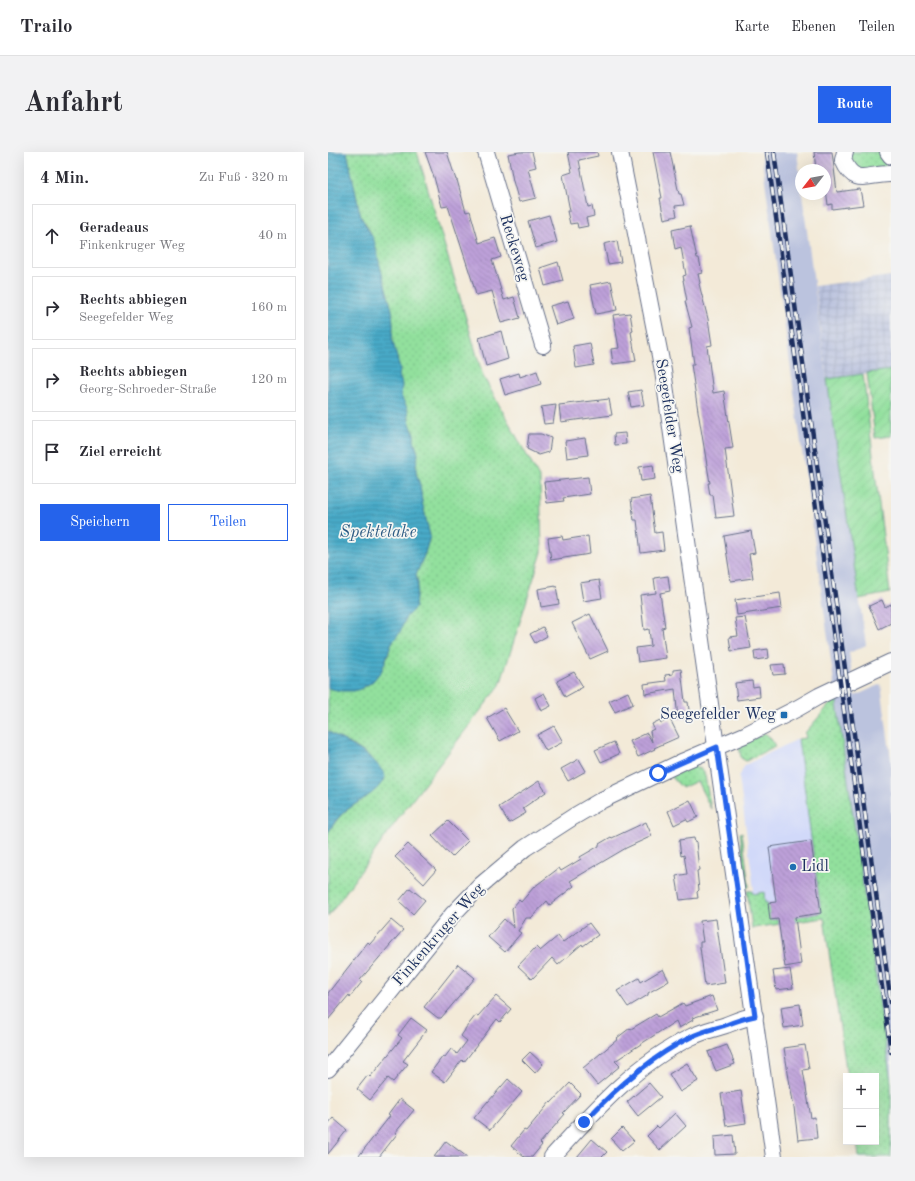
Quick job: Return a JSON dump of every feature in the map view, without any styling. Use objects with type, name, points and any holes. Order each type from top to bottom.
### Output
[{"type":"street","name":"Reckeweg","points":[[486,152],[543,345]]},
{"type":"street","name":"Seegefelder Weg","points":[[620,152],[663,371],[774,1157]]},
{"type":"street","points":[[845,152],[843,160],[847,171],[854,176],[868,177],[885,173],[891,174]]},
{"type":"street","points":[[888,152],[891,156]]},
{"type":"street","name":"Finkenkruger Weg","points":[[328,1068],[453,914],[475,891],[510,861],[545,835],[602,800],[671,767],[747,734],[819,696],[891,662]]},
{"type":"street","points":[[552,1157],[607,1098],[636,1073],[663,1054],[682,1041],[701,1032],[745,1017],[755,1016]]},
{"type":"shaded area","points":[[761,152],[797,152],[799,164],[795,164],[795,200],[803,200],[827,379],[866,645],[849,653],[855,696],[881,684],[891,760],[891,1083]]},
{"type":"shaded area","points":[[891,276],[891,370],[827,379],[815,286]]},
{"type":"shaded area","points":[[798,739],[824,918],[752,928],[747,891],[754,890],[739,777],[745,765]]},
{"type":"green space","points":[[347,152],[417,152],[483,376],[540,479],[542,552],[500,685],[400,816],[328,917],[328,833],[343,813],[373,792],[384,779],[375,761],[362,751],[328,731],[328,688],[339,690],[357,689],[365,687],[377,676],[387,658],[402,622],[415,608],[418,584],[416,575],[430,536],[422,502],[420,485],[416,473],[418,454],[414,441],[414,434],[409,421],[408,410],[401,396],[401,381],[399,376],[400,368],[392,338],[392,310],[370,231],[361,217]]},
{"type":"green space","points":[[850,152],[886,152],[886,164],[884,168],[860,174],[849,155]]},
{"type":"green space","points":[[891,370],[891,436],[875,438],[867,373]]},
{"type":"green space","points":[[863,374],[890,593],[859,599],[827,379]]},
{"type":"green space","points":[[836,697],[891,1083],[891,1157],[859,1157],[857,1145],[879,1145],[879,1073],[847,1073],[824,918],[752,928],[747,891],[752,891],[753,894],[764,892],[765,903],[768,903],[771,920],[821,913],[798,739],[806,738],[805,733]]},
{"type":"green space","points":[[763,734],[770,737],[775,746],[746,761],[741,758],[739,746]]},
{"type":"green space","points":[[693,763],[697,769],[700,768],[705,776],[711,809],[697,781],[682,788],[669,774]]},
{"type":"green space","points":[[742,832],[749,887],[742,888],[740,871],[743,857],[740,833]]},
{"type":"water","name":"Spektelake","points":[[328,152],[347,152],[361,217],[374,240],[392,310],[392,338],[400,370],[399,376],[402,384],[401,396],[408,410],[409,421],[414,434],[414,441],[418,454],[416,473],[420,485],[422,502],[430,536],[416,575],[418,584],[415,608],[406,617],[400,632],[392,642],[382,670],[372,682],[354,691],[341,691],[328,688]]},
{"type":"water","points":[[328,731],[360,750],[380,768],[385,776],[378,788],[341,815],[328,833]]},
{"type":"building","points":[[425,152],[447,152],[466,212],[470,211],[479,243],[495,238],[501,257],[492,260],[504,300],[514,297],[520,318],[501,323],[492,291],[476,295],[448,206],[442,207],[434,177]]},
{"type":"building","points":[[532,152],[536,167],[528,169],[536,198],[519,202],[508,154]]},
{"type":"building","points":[[568,152],[597,152],[598,156],[579,160],[588,207],[592,206],[594,216],[586,218],[588,226],[578,228],[577,223],[570,224],[567,211],[570,211],[563,175],[572,172]]},
{"type":"building","points":[[653,152],[670,152],[679,194],[681,194],[684,205],[675,206],[677,216],[664,219],[660,198],[662,198]]},
{"type":"building","points":[[814,152],[832,152],[837,192],[860,189],[863,205],[832,209],[832,204],[828,205],[827,200],[831,200],[831,164],[815,164]]},
{"type":"building","points":[[549,215],[557,242],[536,248],[528,221]]},
{"type":"building","points":[[690,226],[702,273],[698,274],[699,284],[708,319],[712,345],[707,346],[713,393],[724,391],[733,448],[725,449],[734,516],[716,518],[713,495],[710,495],[708,483],[710,483],[691,364],[694,364],[689,328],[692,327],[685,301],[687,301],[683,280],[683,276],[686,275],[681,247],[675,249],[672,230]]},
{"type":"building","points":[[617,241],[621,262],[608,264],[604,244]]},
{"type":"building","points":[[558,262],[563,281],[545,286],[540,268]]},
{"type":"building","points":[[611,281],[617,310],[596,314],[590,285]]},
{"type":"building","points":[[568,301],[574,319],[556,325],[550,306]]},
{"type":"building","points":[[630,313],[633,331],[631,332],[636,361],[613,364],[611,349],[619,348],[613,315]]},
{"type":"building","points":[[501,331],[508,359],[486,366],[479,338]]},
{"type":"building","points":[[590,343],[594,365],[576,368],[573,346]]},
{"type":"building","points":[[537,371],[541,384],[505,395],[500,379],[519,373],[520,377]]},
{"type":"building","points":[[641,390],[644,405],[631,407],[628,392]]},
{"type":"building","points":[[609,399],[612,415],[561,422],[559,405]]},
{"type":"building","points":[[556,405],[553,423],[544,424],[541,407]]},
{"type":"building","points":[[625,433],[626,444],[615,445],[614,434]]},
{"type":"building","points":[[529,434],[541,434],[551,438],[549,452],[539,455],[527,449]]},
{"type":"building","points":[[585,438],[588,455],[567,458],[565,441]]},
{"type":"building","points":[[653,465],[655,479],[641,481],[639,467]]},
{"type":"building","points":[[588,477],[590,494],[563,498],[564,501],[547,503],[544,482]]},
{"type":"building","points":[[650,496],[655,533],[662,532],[664,550],[641,553],[637,520],[634,520],[631,499]]},
{"type":"building","points":[[751,531],[755,553],[749,554],[753,578],[731,581],[724,536]]},
{"type":"building","points":[[562,536],[563,540],[588,536],[590,554],[551,560],[548,538]]},
{"type":"building","points":[[668,576],[670,591],[660,593],[665,627],[662,628],[666,658],[638,662],[636,648],[651,646],[649,629],[644,630],[640,595],[656,593],[654,578]]},
{"type":"building","points":[[599,580],[602,598],[583,601],[580,583]]},
{"type":"building","points":[[556,586],[559,604],[541,607],[538,589]]},
{"type":"building","points":[[780,593],[782,608],[737,615],[735,600]]},
{"type":"building","points":[[882,600],[885,607],[891,604],[891,623],[879,629],[869,606]]},
{"type":"building","points":[[590,614],[608,651],[590,659],[572,623]]},
{"type":"building","points":[[745,617],[751,648],[731,651],[729,637],[738,636],[735,618]]},
{"type":"building","points":[[543,627],[547,636],[535,643],[530,634]]},
{"type":"building","points":[[768,649],[769,658],[755,660],[754,651]]},
{"type":"building","points":[[784,664],[785,674],[773,675],[771,665]]},
{"type":"building","points":[[681,669],[685,702],[688,702],[690,718],[678,719],[675,689],[645,694],[644,684],[666,681],[665,675],[673,674],[673,670]]},
{"type":"building","points":[[574,672],[583,687],[565,697],[557,681]]},
{"type":"building","points":[[752,681],[753,687],[759,686],[760,697],[737,700],[735,683]]},
{"type":"building","points":[[628,692],[633,704],[615,712],[609,701]]},
{"type":"building","points":[[544,693],[551,706],[541,711],[535,698]]},
{"type":"building","points":[[504,708],[518,731],[500,741],[487,718]]},
{"type":"building","points":[[670,719],[679,737],[638,757],[630,741],[647,733],[652,742],[650,731],[654,729],[652,724],[660,720],[661,723]]},
{"type":"building","points":[[554,726],[563,742],[546,751],[537,735]]},
{"type":"building","points":[[614,742],[619,754],[601,762],[595,750]]},
{"type":"building","points":[[579,759],[586,771],[568,781],[561,769]]},
{"type":"building","points":[[539,781],[546,792],[523,808],[526,813],[509,823],[499,807]]},
{"type":"building","points":[[690,800],[698,817],[688,822],[686,819],[674,825],[668,811]]},
{"type":"building","points":[[448,821],[468,841],[452,857],[432,836]]},
{"type":"building","points":[[646,822],[652,836],[626,848],[570,881],[574,886],[550,905],[547,901],[531,918],[526,918],[518,931],[521,933],[505,952],[488,937],[504,919],[514,928],[512,908],[519,900],[521,902],[534,887],[559,868],[561,871],[581,859],[580,857],[611,837],[612,838]]},
{"type":"building","points":[[694,838],[695,843],[696,842],[699,870],[697,871],[699,890],[697,892],[698,898],[680,900],[676,876],[687,874],[684,855],[681,856],[679,840]]},
{"type":"building","name":"Lidl","points":[[811,841],[821,913],[795,917],[801,964],[785,967],[778,919],[770,920],[768,903],[776,902],[769,847]]},
{"type":"building","points":[[408,844],[436,870],[424,884],[395,857]]},
{"type":"building","points":[[410,888],[425,900],[413,914],[399,901]]},
{"type":"building","points":[[716,919],[725,983],[705,986],[700,947],[700,942],[703,942],[700,921]]},
{"type":"building","points":[[391,920],[403,930],[360,980],[362,982],[350,997],[349,995],[328,1020],[328,993],[368,942],[370,944]]},
{"type":"building","points":[[589,923],[598,935],[583,946],[582,944],[558,965],[552,958],[532,979],[518,966],[536,947],[540,951],[558,936],[563,942]]},
{"type":"building","points":[[458,964],[475,978],[441,1018],[438,1018],[424,1007]]},
{"type":"building","points":[[663,969],[669,981],[628,1007],[617,991],[639,978],[641,982]]},
{"type":"building","points":[[790,969],[793,988],[776,990],[773,971]]},
{"type":"building","points":[[496,996],[511,1009],[500,1022],[497,1019],[464,1062],[462,1060],[445,1082],[431,1072],[443,1056],[445,1057],[451,1049],[457,1054],[467,1041],[461,1036],[465,1029],[476,1015],[478,1016]]},
{"type":"building","points":[[712,996],[717,1010],[692,1018],[693,1020],[679,1028],[676,1021],[615,1061],[620,1066],[597,1085],[583,1068],[630,1028],[631,1029],[656,1014],[658,1017],[683,1003],[685,1006]]},
{"type":"building","points":[[800,1004],[803,1025],[784,1028],[781,1007]]},
{"type":"building","points":[[411,1018],[427,1030],[403,1061],[408,1064],[393,1082],[388,1078],[370,1100],[357,1089],[368,1075],[370,1077],[402,1038],[398,1035]]},
{"type":"building","points":[[727,1045],[735,1064],[716,1071],[708,1052]]},
{"type":"building","points":[[805,1045],[809,1069],[803,1070],[811,1118],[815,1117],[817,1138],[798,1140],[784,1048]]},
{"type":"building","points":[[530,1052],[543,1064],[535,1073],[522,1060]]},
{"type":"building","points":[[687,1063],[698,1081],[680,1092],[669,1074]]},
{"type":"building","points":[[508,1079],[522,1092],[490,1130],[474,1118]]},
{"type":"building","points":[[570,1083],[581,1094],[563,1113],[565,1114],[540,1143],[542,1145],[532,1157],[524,1157],[511,1146],[524,1130],[526,1131],[550,1102],[551,1103]]},
{"type":"building","points":[[649,1083],[661,1097],[638,1116],[627,1102]]},
{"type":"building","points":[[741,1091],[746,1123],[726,1126],[721,1094]]},
{"type":"building","points":[[400,1099],[414,1110],[395,1133],[397,1134],[379,1157],[358,1157],[390,1116],[388,1115]]},
{"type":"building","points":[[675,1113],[686,1126],[660,1150],[647,1136],[657,1126],[659,1128]]},
{"type":"building","points":[[333,1118],[347,1130],[328,1154],[328,1124]]},
{"type":"building","points":[[622,1128],[634,1141],[622,1151],[611,1139]]},
{"type":"building","points":[[733,1135],[735,1154],[715,1155],[714,1137]]},
{"type":"building","points":[[592,1139],[607,1152],[602,1157],[577,1157]]},
{"type":"building","points":[[446,1141],[467,1157],[434,1157]]},
{"type":"railway","points":[[767,152],[891,1052]]},
{"type":"railway","points":[[774,152],[891,1003]]},
{"type":"place","name":"Seegefelder Weg","points":[[784,715]]},
{"type":"place","name":"Lidl","points":[[793,867]]},
{"type":"route","points":[[584,1122],[622,1084],[682,1041],[701,1032],[726,1025],[745,1017],[755,1016],[717,747],[658,773]]}]
